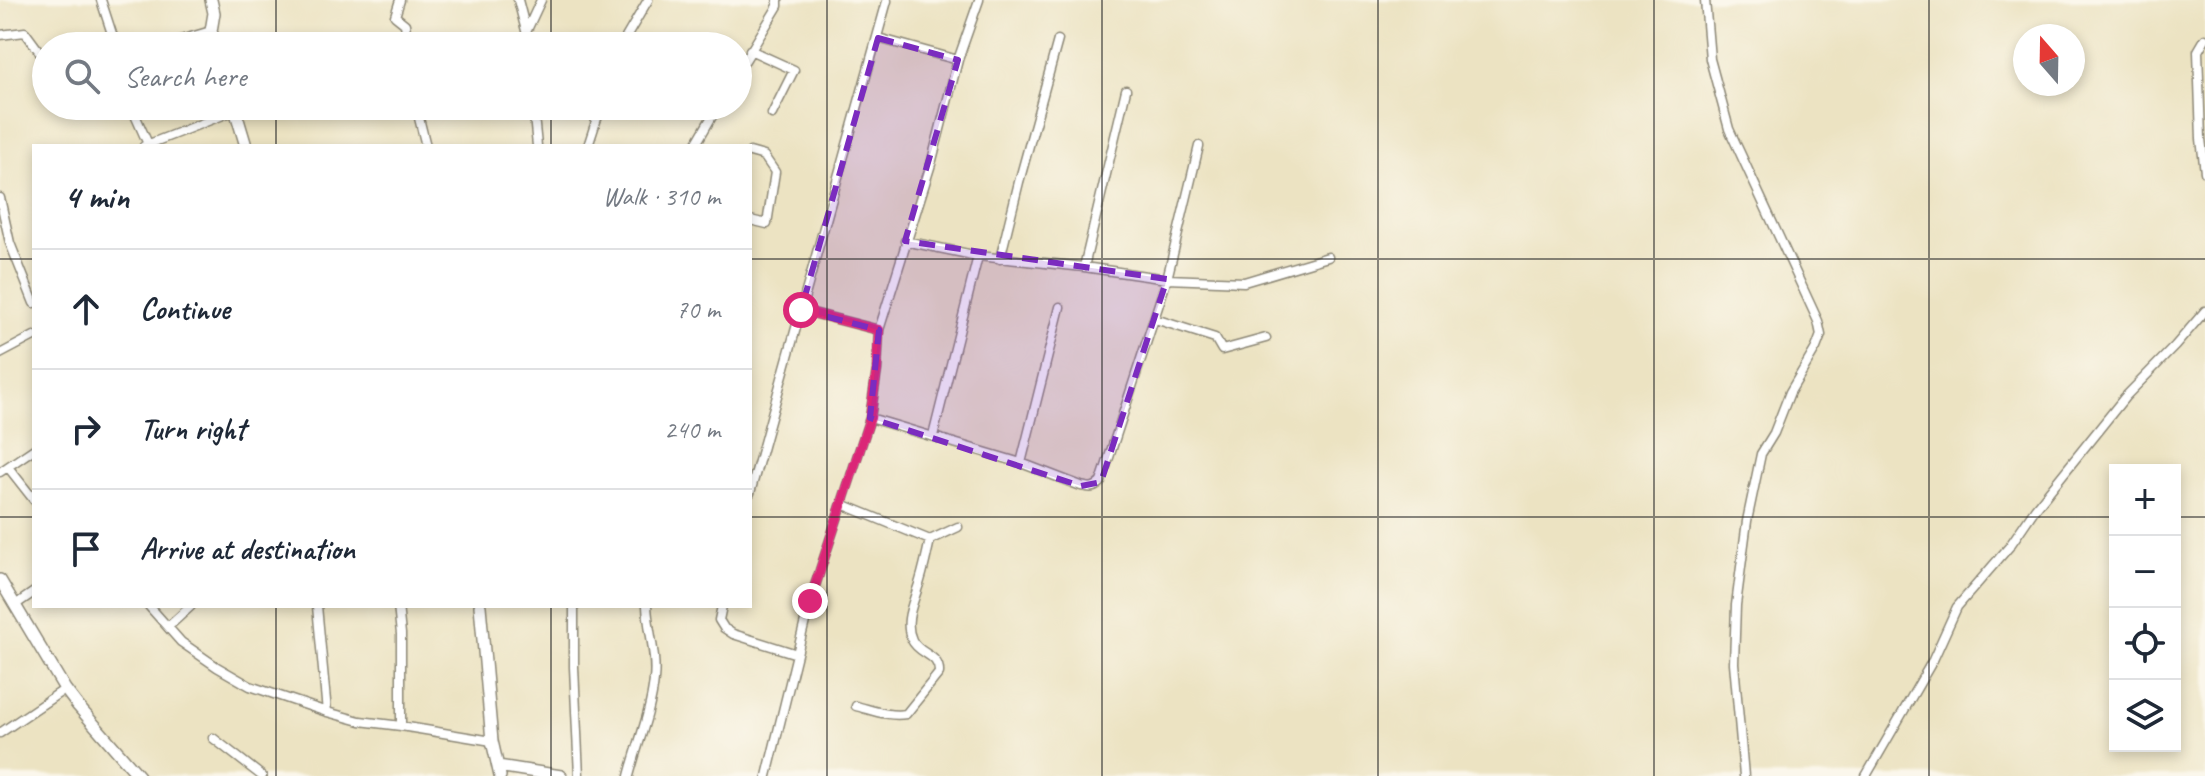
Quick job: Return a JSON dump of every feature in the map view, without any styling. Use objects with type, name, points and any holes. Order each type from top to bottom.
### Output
[{"type":"street","points":[[101,0],[111,32]]},
{"type":"street","points":[[208,32],[211,31],[214,13],[211,0]]},
{"type":"street","points":[[400,0],[395,16],[405,24],[406,32]]},
{"type":"street","points":[[518,0],[526,31]]},
{"type":"street","points":[[526,31],[541,0]]},
{"type":"street","points":[[629,32],[648,0]]},
{"type":"street","points":[[752,47],[778,6],[778,0]]},
{"type":"street","points":[[767,776],[810,601],[870,418],[879,330],[931,164],[958,60],[979,0]]},
{"type":"street","points":[[1705,0],[1710,59],[1729,129],[1818,321],[1821,335],[1761,454],[1747,521],[1736,605],[1734,663],[1744,776]]},
{"type":"street","points":[[752,486],[887,1]]},
{"type":"street","points":[[0,35],[25,32],[32,42]]},
{"type":"street","points":[[878,38],[958,60]]},
{"type":"street","points":[[2205,39],[2198,51],[2205,172]]},
{"type":"street","points":[[1000,259],[1058,40]]},
{"type":"street","points":[[752,51],[794,70],[772,114]]},
{"type":"street","points":[[1084,267],[1126,90]]},
{"type":"street","points":[[136,120],[146,144]]},
{"type":"street","points":[[148,144],[206,120]]},
{"type":"street","points":[[238,120],[245,144]]},
{"type":"street","points":[[420,120],[426,144]]},
{"type":"street","points":[[534,120],[537,144]]},
{"type":"street","points":[[589,144],[596,120]]},
{"type":"street","points":[[696,144],[710,120]]},
{"type":"street","points":[[870,418],[1021,463],[1081,486],[1091,488],[1101,482],[1167,279],[1199,146]]},
{"type":"street","points":[[752,153],[764,156],[775,172],[767,224],[752,220]]},
{"type":"street","points":[[0,199],[4,229],[32,297]]},
{"type":"street","points":[[905,241],[1000,259],[1167,279],[1244,282],[1328,257]]},
{"type":"street","points":[[933,436],[978,256]]},
{"type":"street","points":[[1021,463],[1060,307]]},
{"type":"street","points":[[801,310],[879,330]]},
{"type":"street","points":[[1866,776],[1933,660],[1957,607],[2009,547],[2035,509],[2125,397],[2205,310]]},
{"type":"street","points":[[1155,319],[1215,338],[1222,350],[1266,338]]},
{"type":"street","points":[[0,354],[32,337]]},
{"type":"street","points":[[32,450],[4,470],[32,498]]},
{"type":"street","points":[[842,504],[930,540],[958,527]]},
{"type":"street","points":[[856,706],[888,714],[906,714],[939,673],[936,660],[912,641],[909,626],[911,606],[930,540]]},
{"type":"street","points":[[0,580],[65,689],[139,776]]},
{"type":"street","points":[[15,605],[32,593]]},
{"type":"street","points":[[151,608],[181,642],[250,686],[360,721],[492,741]]},
{"type":"street","points":[[168,627],[189,608]]},
{"type":"street","points":[[317,608],[327,712]]},
{"type":"street","points":[[398,608],[401,726]]},
{"type":"street","points":[[480,608],[492,741],[499,771],[561,776]]},
{"type":"street","points":[[574,608],[579,776]]},
{"type":"street","points":[[629,776],[654,680],[647,608]]},
{"type":"street","points":[[722,608],[719,620],[733,634],[797,654]]},
{"type":"street","points":[[0,733],[65,689]]},
{"type":"street","points":[[213,738],[262,776]]},
{"type":"highlighted area","points":[[878,38],[958,60],[905,241],[1167,279],[1101,482],[1081,486],[870,418],[879,330],[801,310]]},
{"type":"route","points":[[801,310],[879,330],[870,418],[810,601]]}]
